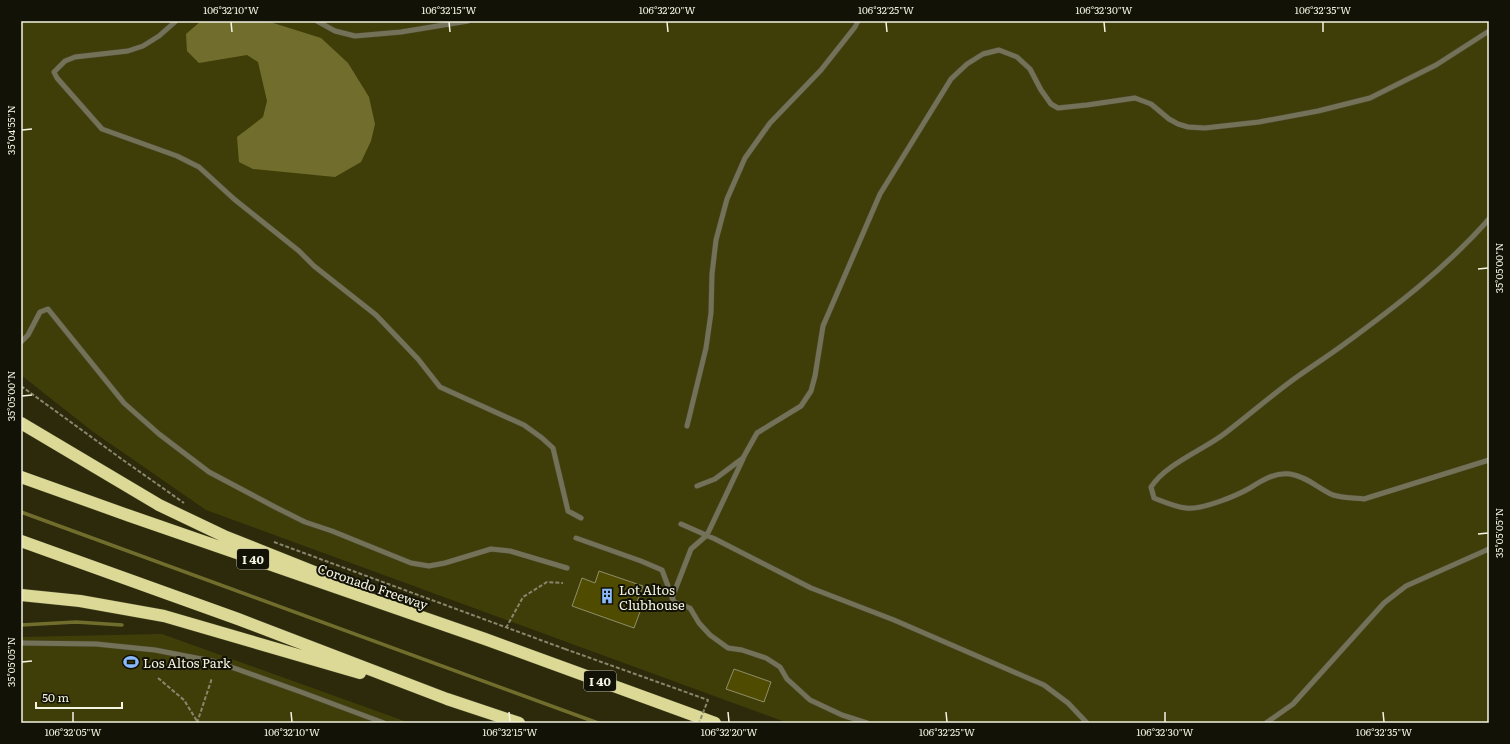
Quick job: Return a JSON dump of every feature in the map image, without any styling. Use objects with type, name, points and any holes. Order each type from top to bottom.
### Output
[{"type":"highway","points":[[21,423],[158,505],[224,536],[485,639]]},
{"type":"highway","name":"Coronado Freeway","points":[[21,477],[485,639],[715,723]]},
{"type":"highway","points":[[21,542],[238,619],[447,698],[520,723]]},
{"type":"highway","points":[[21,595],[80,601],[164,616],[447,698]]},
{"type":"lane","points":[[176,21],[159,36],[143,46],[128,51],[75,57],[65,61],[54,72],[57,78],[102,129],[177,156],[199,167],[234,199],[299,251],[314,266],[376,315],[418,359],[440,387],[524,425],[542,438],[552,448],[568,511],[581,518]]},
{"type":"lane","points":[[317,21],[335,31],[355,36],[400,32],[468,21]]},
{"type":"lane","points":[[687,426],[706,348],[712,313],[712,274],[716,240],[726,200],[745,158],[770,123],[821,70],[855,27],[858,21]]},
{"type":"lane","points":[[672,598],[691,549],[707,535],[743,458],[757,433],[801,406],[811,391],[815,376],[823,326],[880,194],[951,79],[966,64],[983,54],[999,50],[1017,57],[1030,69],[1041,90],[1051,104],[1058,108],[1135,98],[1151,104],[1169,119],[1178,124],[1188,127],[1206,128],[1259,122],[1318,111],[1370,98],[1436,65],[1489,31]]},
{"type":"lane","points":[[1489,219],[1468,243],[1436,273],[1384,315],[1286,385],[1223,435],[1168,470],[1155,481],[1151,487],[1154,498],[1186,508],[1196,508],[1244,491],[1267,478],[1289,474],[1305,479],[1334,495],[1347,498],[1364,499],[1489,460]]},
{"type":"lane","points":[[21,342],[28,335],[40,312],[48,309],[124,402],[160,434],[208,472],[305,522],[332,530],[412,563],[429,566],[445,563],[491,549],[510,551],[567,568]]},
{"type":"lane","points":[[697,486],[715,479],[743,458]]},
{"type":"lane","points":[[681,524],[707,535],[811,588],[894,620],[1044,685],[1068,703],[1087,723]]},
{"type":"lane","points":[[576,538],[662,570],[667,580],[667,587],[674,602],[690,608],[699,623],[710,635],[728,648],[742,650],[766,658],[780,666],[787,679],[810,700],[829,709],[867,723]]},
{"type":"lane","points":[[1266,723],[1292,704],[1384,603],[1406,586],[1489,549]]},
{"type":"lane","points":[[21,643],[96,644],[155,650],[217,662],[384,723]]},
{"type":"path","points":[[21,386],[185,504]]},
{"type":"path","points":[[270,540],[506,628],[708,700],[699,723]]},
{"type":"path","points":[[506,628],[523,597],[547,582],[562,583]]},
{"type":"path","points":[[158,678],[184,700],[197,722]]},
{"type":"path","points":[[197,722],[212,678]]},
{"type":"shaded area","points":[[21,21],[1489,21],[1489,723],[788,723],[206,510],[92,431],[21,375]]},
{"type":"shaded area","points":[[201,21],[267,21],[321,38],[348,63],[369,97],[375,124],[371,141],[361,162],[335,177],[253,169],[239,162],[237,137],[263,117],[267,101],[258,62],[247,55],[199,63],[187,51],[186,34]]},
{"type":"shaded area","name":"Los Altos Park","points":[[162,634],[410,723],[21,723],[21,637]]},
{"type":"building","name":"Lot Altos Clubhouse","points":[[599,571],[643,586],[635,607],[641,609],[634,628],[572,606],[582,578],[595,583]]},
{"type":"building","points":[[734,669],[771,682],[764,702],[726,689]]},
{"type":"waterway","points":[[21,512],[598,723]]},
{"type":"waterway","points":[[21,625],[76,622],[122,625]]},
{"type":"place","name":"Lot Altos Clubhouse","points":[[607,596]]},
{"type":"place","name":"Los Altos Park","points":[[131,662]]}]
